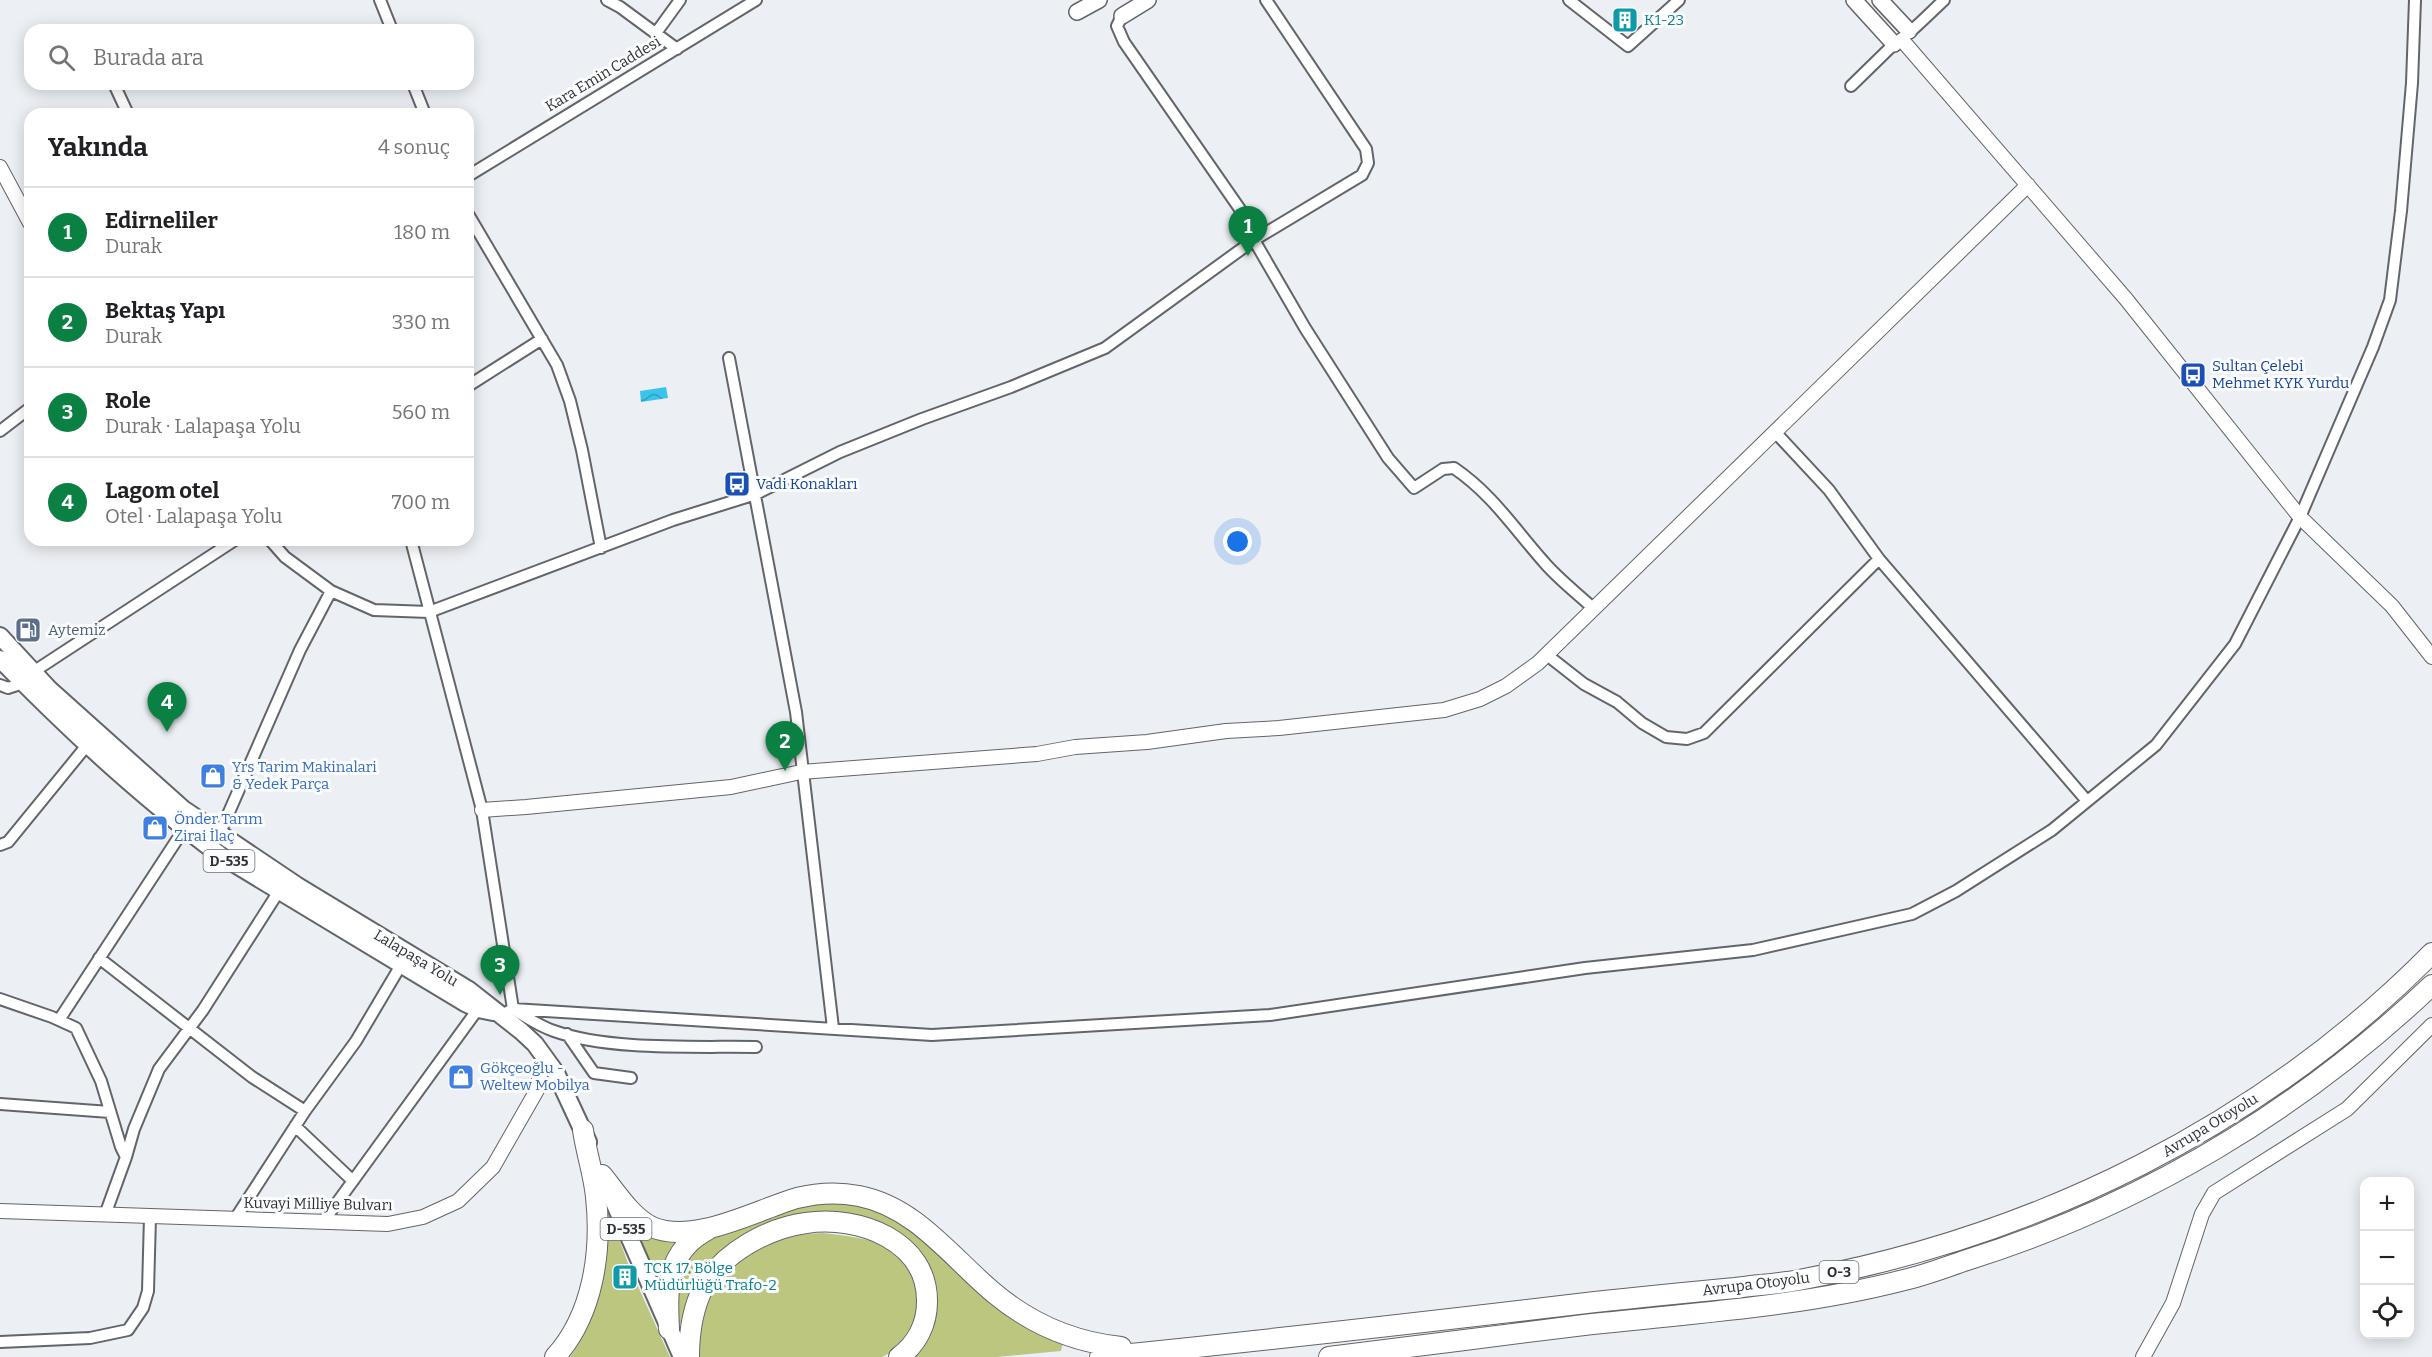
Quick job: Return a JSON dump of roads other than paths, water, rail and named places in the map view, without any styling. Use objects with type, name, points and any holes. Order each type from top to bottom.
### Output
[{"type":"highway","name":"Avrupa Otoyolu","points":[[1100,1357],[1255,1343],[1793,1281],[1917,1253],[2046,1210],[2148,1162],[2228,1118],[2288,1076],[2372,1010],[2432,953]]},
{"type":"highway","name":"Avrupa Otoyolu","points":[[1329,1357],[1831,1297],[1907,1280],[2016,1245],[2089,1216],[2168,1177],[2266,1119],[2348,1057],[2432,985]]},
{"type":"highway","points":[[555,1357],[573,1335],[582,1316],[596,1256],[596,1195],[582,1130]]},
{"type":"highway","points":[[602,1175],[636,1214],[653,1227],[684,1231],[717,1226]]},
{"type":"highway","points":[[669,1329],[670,1278],[676,1260],[701,1233],[797,1198],[838,1193],[862,1197],[887,1205],[921,1226],[992,1292],[1027,1317],[1096,1345],[1160,1351]]},
{"type":"highway","points":[[689,1357],[692,1317],[704,1286],[714,1272],[739,1250],[775,1231],[794,1225],[822,1221],[859,1226],[874,1231],[900,1245],[915,1260],[924,1281],[927,1309],[918,1338],[910,1349],[899,1357]]},
{"type":"main road","points":[[1077,12],[1099,0]]},
{"type":"main road","points":[[1122,16],[1148,0]]},
{"type":"main road","points":[[1854,0],[1902,38]]},
{"type":"main road","points":[[1880,0],[1902,38]]},
{"type":"main road","name":"Lalapaşa Yolu","points":[[0,636],[28,678],[88,744],[184,829],[220,855],[401,965],[496,1011]]},
{"type":"main road","name":"Lalapaşa Yolu","points":[[0,659],[28,678],[183,809],[219,835],[336,910],[469,990],[496,1011]]},
{"type":"main road","name":"D-535","points":[[496,1011],[521,1031],[544,1055],[556,1073],[682,1357]]},
{"type":"street","points":[[380,0],[390,24]]},
{"type":"street","points":[[607,0],[622,4],[677,49]]},
{"type":"street","points":[[656,33],[680,0]]},
{"type":"street","name":"Kara Emin Caddesi","points":[[474,172],[756,0]]},
{"type":"street","points":[[275,546],[285,557],[331,591],[374,610],[429,612],[673,520],[756,494],[840,452],[1011,387],[1105,348],[1254,240],[1362,175],[1368,163],[1366,149],[1266,0]]},
{"type":"street","points":[[1569,0],[1628,46],[1675,4]]},
{"type":"street","points":[[1661,0],[1675,4]]},
{"type":"street","points":[[1851,86],[1944,0]]},
{"type":"street","points":[[496,1011],[932,1035],[1270,1015],[1585,968],[1754,950],[1912,914],[1956,891],[2052,830],[2156,744],[2235,644],[2300,517],[2373,347],[2390,300],[2401,211],[2412,83],[2415,0]]},
{"type":"street","points":[[1122,16],[1117,26],[1124,42],[1244,215],[1254,240],[1305,328],[1388,458],[1414,488],[1443,469],[1454,468],[1475,482],[1515,524],[1544,562],[1594,609]]},
{"type":"street","points":[[1902,38],[1993,148],[2028,185],[2126,299],[2300,517],[2392,606],[2432,657]]},
{"type":"street","points":[[117,90],[125,108]]},
{"type":"street","points":[[415,90],[423,108]]},
{"type":"street","points":[[0,167],[24,212]]},
{"type":"street","points":[[482,810],[731,787],[801,772],[1038,754],[1075,747],[1444,710],[1480,699],[1506,687],[1547,655],[2028,185]]},
{"type":"street","points":[[474,224],[557,365],[570,401],[582,450],[601,548]]},
{"type":"street","points":[[474,382],[542,339]]},
{"type":"street","points":[[729,358],[796,712],[801,772],[832,1028]]},
{"type":"street","points":[[0,431],[24,413]]},
{"type":"street","points":[[1774,432],[1829,490],[1879,559],[2087,801]]},
{"type":"street","points":[[0,685],[8,688],[28,678],[226,546]]},
{"type":"street","points":[[323,1222],[353,1181],[496,1011],[482,810],[412,546]]},
{"type":"street","points":[[1547,655],[1584,684],[1617,702],[1642,723],[1666,736],[1687,739],[1704,733],[1879,559]]},
{"type":"street","points":[[219,835],[300,650],[331,591]]},
{"type":"street","points":[[0,845],[8,842],[88,744]]},
{"type":"street","points":[[59,1020],[184,829]]},
{"type":"street","points":[[105,1215],[135,1128],[159,1069],[189,1029],[279,891]]},
{"type":"street","points":[[99,958],[252,1077],[305,1111]]},
{"type":"street","points":[[235,1219],[305,1111],[356,1041],[401,965]]},
{"type":"street","points":[[0,999],[76,1028],[101,1081],[126,1157]]},
{"type":"street","points":[[496,1011],[553,1031],[604,1041],[643,1045],[756,1047]]},
{"type":"street","points":[[2143,1357],[2174,1303],[2202,1214],[2214,1193],[2347,1109],[2432,1025]]},
{"type":"street","points":[[567,1034],[594,1072],[631,1078]]},
{"type":"street","name":"Kuvayi Milliye Bulvarı","points":[[0,1211],[388,1224],[423,1217],[458,1201],[493,1167],[537,1090],[544,1055]]},
{"type":"street","points":[[0,1104],[110,1112]]},
{"type":"street","points":[[295,1126],[353,1181]]},
{"type":"street","points":[[0,1342],[90,1338],[128,1330],[143,1308],[148,1291],[150,1217]]},
{"type":"water","points":[[666,387],[668,398],[641,402],[640,391]]},
{"type":"place","name":"K1-23","points":[[1625,20]]},
{"type":"place","name":"Edirneliler","points":[[1248,256]]},
{"type":"place","name":"Sultan Çelebi Mehmet KYK Yurdu","points":[[2193,375]]},
{"type":"place","name":"Vadi Konakları","points":[[737,484]]},
{"type":"place","name":"Aytemiz","points":[[28,630]]},
{"type":"place","name":"Lagom otel","points":[[167,732]]},
{"type":"place","name":"Bektaş Yapı","points":[[785,771]]},
{"type":"place","name":"Yrs Tarim Makinalari & Yedek Parça","points":[[213,776]]},
{"type":"place","name":"Önder Tarım Zirai İlaç","points":[[155,828]]},
{"type":"place","name":"Role","points":[[500,995]]},
{"type":"place","name":"Gökçeoğlu - Weltew Mobilya","points":[[461,1077]]},
{"type":"place","name":"TCK 17. Bölge Müdürlüğü Trafo-2","points":[[625,1277]]}]
